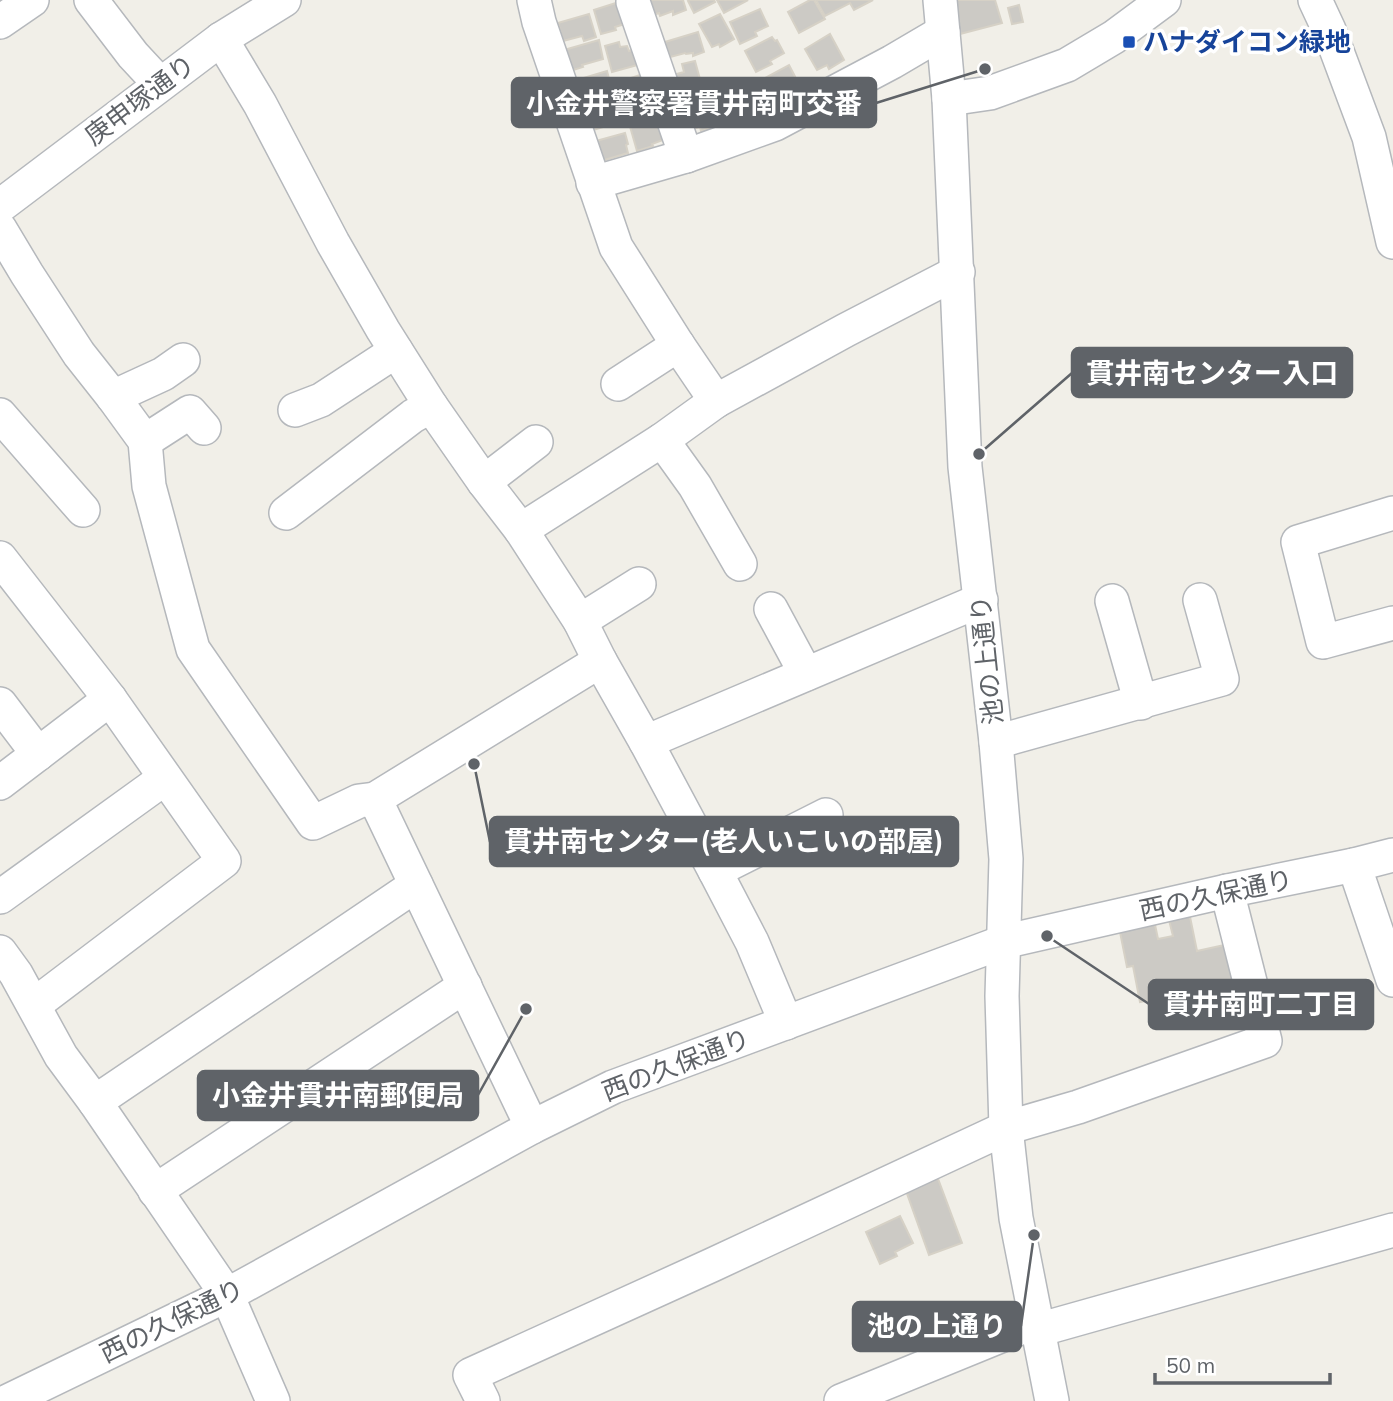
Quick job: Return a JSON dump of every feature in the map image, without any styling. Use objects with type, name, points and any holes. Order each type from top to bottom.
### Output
[{"type":"street","points":[[0,22],[32,0]]},
{"type":"street","points":[[91,0],[133,55],[160,84]]},
{"type":"street","name":"庚申塚通り","points":[[0,206],[220,39],[284,0]]},
{"type":"street","points":[[534,0],[539,22],[616,247],[716,401]]},
{"type":"street","points":[[1315,0],[1381,132],[1393,242]]},
{"type":"street","points":[[949,99],[990,93],[1067,65],[1114,37],[1162,1]]},
{"type":"street","points":[[633,2],[685,156]]},
{"type":"street","points":[[593,183],[685,156],[775,124],[892,62],[941,16]]},
{"type":"street","name":"池の上通り","points":[[941,16],[949,99],[965,467],[996,742],[1006,859],[1002,996],[1006,1128],[1016,1218],[1052,1401]]},
{"type":"street","points":[[220,39],[260,104],[333,243],[396,351],[484,482],[521,530],[580,621],[752,942],[786,1023]]},
{"type":"street","points":[[0,229],[79,354],[145,441],[149,486],[193,649],[313,823],[359,801],[375,799],[600,661]]},
{"type":"street","points":[[521,530],[662,440],[716,401],[958,272]]},
{"type":"street","points":[[618,384],[678,345]]},
{"type":"street","points":[[295,410],[321,400],[396,351]]},
{"type":"street","points":[[113,397],[163,374],[183,360]]},
{"type":"street","points":[[286,513],[413,416],[431,406]]},
{"type":"street","points":[[145,441],[190,412],[204,428]]},
{"type":"street","points":[[0,415],[83,510]]},
{"type":"street","points":[[662,440],[695,486],[740,564]]},
{"type":"street","points":[[484,482],[536,442]]},
{"type":"street","points":[[1393,513],[1298,542],[1323,642],[1393,623]]},
{"type":"street","points":[[0,558],[110,699],[225,861],[34,1006]]},
{"type":"street","points":[[580,621],[639,584]]},
{"type":"street","points":[[646,743],[981,600]]},
{"type":"street","points":[[996,742],[1222,679],[1200,600]]},
{"type":"street","points":[[1112,601],[1142,703]]},
{"type":"street","points":[[771,609],[806,674]]},
{"type":"street","points":[[0,783],[110,699]]},
{"type":"street","points":[[0,704],[38,754]]},
{"type":"street","points":[[0,897],[165,778]]},
{"type":"street","points":[[375,799],[532,1127]]},
{"type":"street","points":[[715,871],[826,815]]},
{"type":"street","name":"西の久保通り","points":[[8,1401],[227,1295],[532,1127],[613,1087],[1003,942],[1393,855]]},
{"type":"street","points":[[1354,865],[1393,980]]},
{"type":"street","points":[[95,1101],[416,885]]},
{"type":"street","points":[[483,1401],[470,1375],[1006,1128],[1078,1107],[1265,1041],[1227,891]]},
{"type":"street","points":[[0,952],[16,974],[61,1056],[95,1101],[227,1295],[273,1401]]},
{"type":"street","points":[[155,1191],[465,986]]},
{"type":"street","points":[[841,1401],[1038,1325],[1393,1230]]},
{"type":"building","points":[[648,0],[683,0],[686,10],[673,15],[673,11],[660,16],[659,13],[653,15]]},
{"type":"building","points":[[717,0],[748,0],[724,13]]},
{"type":"building","points":[[814,0],[825,19],[799,33],[788,12]]},
{"type":"building","points":[[816,0],[873,0],[854,10],[850,3],[825,16]]},
{"type":"building","points":[[949,0],[995,0],[1002,23],[960,34]]},
{"type":"building","points":[[622,1],[628,23],[601,34],[594,10]]},
{"type":"building","points":[[688,1],[715,2],[694,13]]},
{"type":"building","points":[[1019,5],[1023,22],[1012,24],[1008,8]]},
{"type":"building","points":[[760,9],[768,26],[755,32],[757,36],[740,44],[730,22]]},
{"type":"building","points":[[589,14],[596,37],[584,41],[582,36],[563,41],[558,23]]},
{"type":"building","points":[[720,14],[734,39],[720,47],[719,44],[712,47],[699,24]]},
{"type":"building","points":[[698,32],[704,52],[693,56],[693,53],[685,53],[670,57],[665,42]]},
{"type":"building","points":[[830,34],[844,60],[829,69],[827,65],[817,70],[805,49]]},
{"type":"building","points":[[772,37],[777,40],[784,53],[770,61],[772,64],[756,72],[745,51]]},
{"type":"building","points":[[599,40],[603,59],[570,71],[564,50]]},
{"type":"building","points":[[619,42],[620,47],[627,46],[629,51],[637,48],[641,64],[612,72],[605,46]]},
{"type":"building","points":[[695,61],[703,90],[680,98],[673,75],[684,72],[682,64]]},
{"type":"building","points":[[789,65],[800,86],[790,91],[793,97],[785,101],[779,88],[772,92],[763,79]]},
{"type":"building","points":[[607,71],[613,94],[602,97],[600,92],[582,97],[577,80]]},
{"type":"building","points":[[643,74],[650,96],[637,100],[639,104],[624,108],[616,83]]},
{"type":"building","points":[[615,100],[621,117],[602,123],[603,127],[590,131],[584,110]]},
{"type":"building","points":[[712,101],[718,126],[701,131],[700,127],[688,130],[684,115],[698,111],[696,105]]},
{"type":"building","points":[[643,119],[644,122],[656,119],[663,140],[637,151],[629,123]]},
{"type":"building","points":[[625,133],[628,153],[601,161],[596,141]]},
{"type":"building","points":[[1189,912],[1197,951],[1229,944],[1236,983],[1140,1002],[1133,966],[1127,967],[1119,927],[1154,920],[1158,939],[1173,936],[1168,916]]},
{"type":"building","points":[[937,1176],[962,1243],[929,1255],[905,1188]]},
{"type":"building","points":[[900,1216],[913,1243],[895,1252],[897,1256],[880,1264],[866,1232]]},
{"type":"place","name":"ハナダイコン緑地","points":[[1129,42]]},
{"type":"place","name":"小金井警察署貫井南町交番","points":[[985,69]]},
{"type":"place","name":"貫井南センター入口","points":[[979,454]]},
{"type":"place","name":"貫井南センター(老人いこいの部屋)","points":[[474,764]]},
{"type":"place","name":"貫井南町二丁目","points":[[1047,936]]},
{"type":"place","name":"小金井貫井南郵便局","points":[[526,1009]]},
{"type":"place","name":"池の上通り","points":[[1034,1235]]}]
